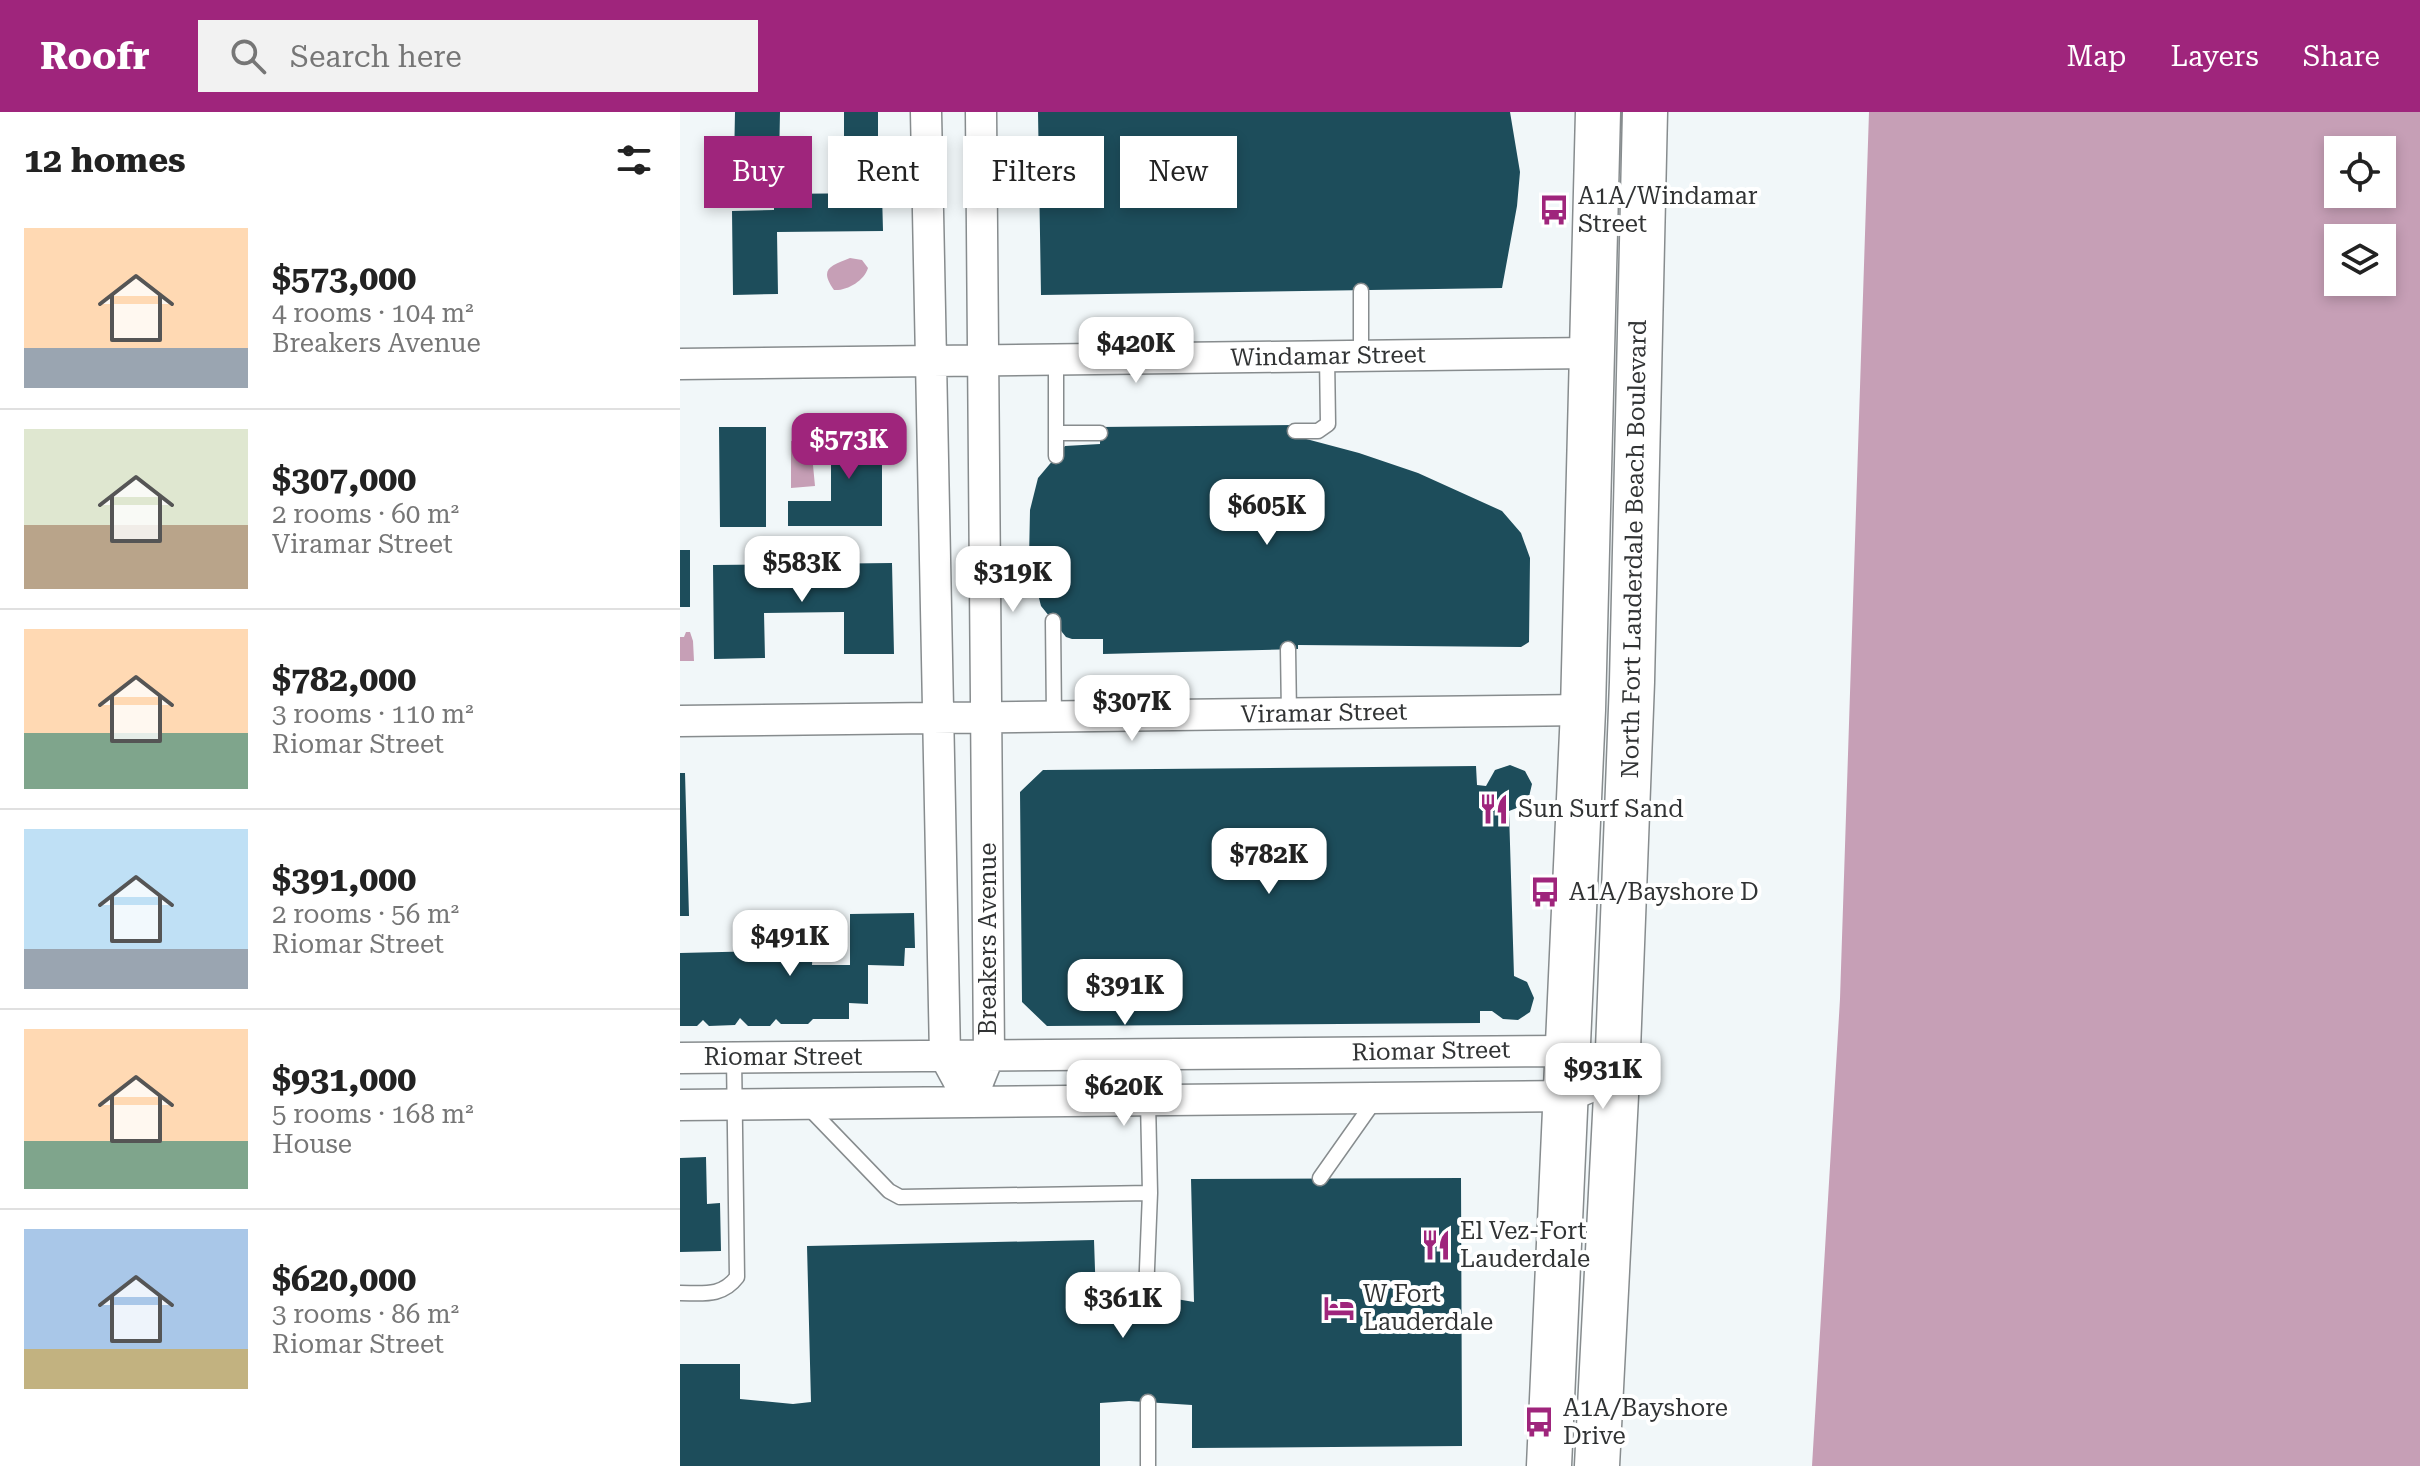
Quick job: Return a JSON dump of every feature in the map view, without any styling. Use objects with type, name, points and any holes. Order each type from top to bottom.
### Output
[{"type":"main road","name":"North Fort Lauderdale Beach Boulevard","points":[[1549,1466],[1583,710],[1598,112]]},
{"type":"main road","name":"North Fort Lauderdale Beach Boulevard","points":[[1597,1466],[1617,1076],[1634,606],[1645,112]]},
{"type":"street","name":"Breakers Avenue","points":[[926,112],[945,1056],[970,1102]]},
{"type":"street","name":"Breakers Avenue","points":[[970,1102],[989,1055],[981,112]]},
{"type":"street","name":"Windamar Street","points":[[680,364],[1592,353]]},
{"type":"street","name":"Viramar Street","points":[[680,721],[1583,710]]},
{"type":"street","name":"Riomar Street","points":[[680,1058],[1570,1051],[1617,1076]]},
{"type":"street","name":"Riomar Street","points":[[680,1105],[1568,1096],[1617,1076]]},
{"type":"lane","points":[[1361,291],[1361,355]]},
{"type":"lane","points":[[1295,431],[1318,431],[1328,424],[1327,356]]},
{"type":"lane","points":[[1056,359],[1056,456]]},
{"type":"lane","points":[[1056,433],[1100,433]]},
{"type":"lane","points":[[1053,621],[1054,718]]},
{"type":"lane","points":[[1288,649],[1289,714]]},
{"type":"lane","points":[[680,1293],[720,1293],[737,1277],[734,1057]]},
{"type":"lane","points":[[1320,1178],[1376,1099]]},
{"type":"lane","points":[[1146,1294],[1150,1193],[1148,1101]]},
{"type":"lane","points":[[805,1104],[889,1191],[900,1197],[1150,1193]]},
{"type":"lane","points":[[1148,1402],[1148,1466]]},
{"type":"shaded area","points":[[1869,112],[2420,112],[2420,1466],[1812,1466],[1840,999]]},
{"type":"shaded area","points":[[850,258],[862,260],[868,268],[866,273],[854,284],[834,290],[827,277],[829,269]]},
{"type":"shaded area","points":[[814,439],[815,486],[791,488],[791,441]]},
{"type":"shaded area","points":[[686,632],[690,632],[693,641],[694,661],[680,661],[680,637],[684,637]]},
{"type":"building","points":[[735,112],[780,112],[780,136],[735,136]]},
{"type":"building","points":[[844,112],[878,112],[878,136],[844,136]]},
{"type":"building","points":[[1038,112],[1510,112],[1520,172],[1502,288],[1041,295],[1040,208],[1104,208],[1104,136],[1038,136]]},
{"type":"building","points":[[812,194],[828,194],[828,208],[882,208],[883,231],[777,232],[778,294],[733,295],[732,211],[812,208]]},
{"type":"building","points":[[882,423],[882,526],[788,526],[788,501],[831,501],[831,424]]},
{"type":"building","points":[[1295,425],[1295,436],[1418,473],[1502,511],[1521,533],[1530,558],[1529,642],[1521,647],[1298,645],[1298,649],[1103,654],[1103,639],[1066,637],[1041,606],[1029,559],[1030,510],[1038,478],[1065,446],[1100,444],[1100,427]]},
{"type":"building","points":[[719,427],[766,427],[766,527],[720,527]]},
{"type":"building","points":[[680,550],[690,550],[690,607],[680,607]]},
{"type":"building","points":[[892,563],[894,654],[844,654],[844,612],[764,613],[765,658],[714,659],[713,565]]},
{"type":"building","points":[[1510,765],[1525,771],[1532,784],[1528,801],[1509,811],[1514,976],[1527,982],[1534,998],[1530,1012],[1518,1020],[1503,1019],[1492,1011],[1480,1011],[1480,1023],[1047,1026],[1022,1002],[1020,792],[1043,770],[1476,766],[1477,785],[1486,786],[1495,770]]},
{"type":"building","points":[[680,773],[685,773],[689,916],[680,916]]},
{"type":"building","points":[[914,913],[915,948],[905,948],[904,966],[868,965],[868,1004],[849,1003],[849,1019],[813,1019],[808,1024],[781,1024],[776,1019],[770,1026],[748,1026],[740,1018],[735,1025],[709,1026],[703,1020],[697,1026],[680,1026],[680,953],[813,950],[812,965],[850,965],[850,914]]},
{"type":"building","points":[[706,1157],[707,1204],[720,1203],[721,1251],[680,1252],[680,1158]]},
{"type":"building","points":[[1461,1178],[1462,1446],[1192,1448],[1192,1405],[1129,1401],[1100,1403],[1100,1466],[680,1466],[680,1364],[740,1364],[740,1399],[793,1404],[811,1402],[807,1246],[1094,1240],[1096,1299],[1146,1294],[1194,1302],[1191,1179]]},
{"type":"place","name":"A1A/Windamar Street","points":[[1554,210]]},
{"type":"place","name":"Sun Surf Sand","points":[[1494,809]]},
{"type":"place","name":"A1A/Bayshore D","points":[[1545,892]]},
{"type":"place","name":"El Vez-Fort Lauderdale","points":[[1436,1245]]},
{"type":"place","name":"W Fort Lauderdale","points":[[1339,1308]]},
{"type":"place","name":"A1A/Bayshore Drive","points":[[1539,1422]]}]
